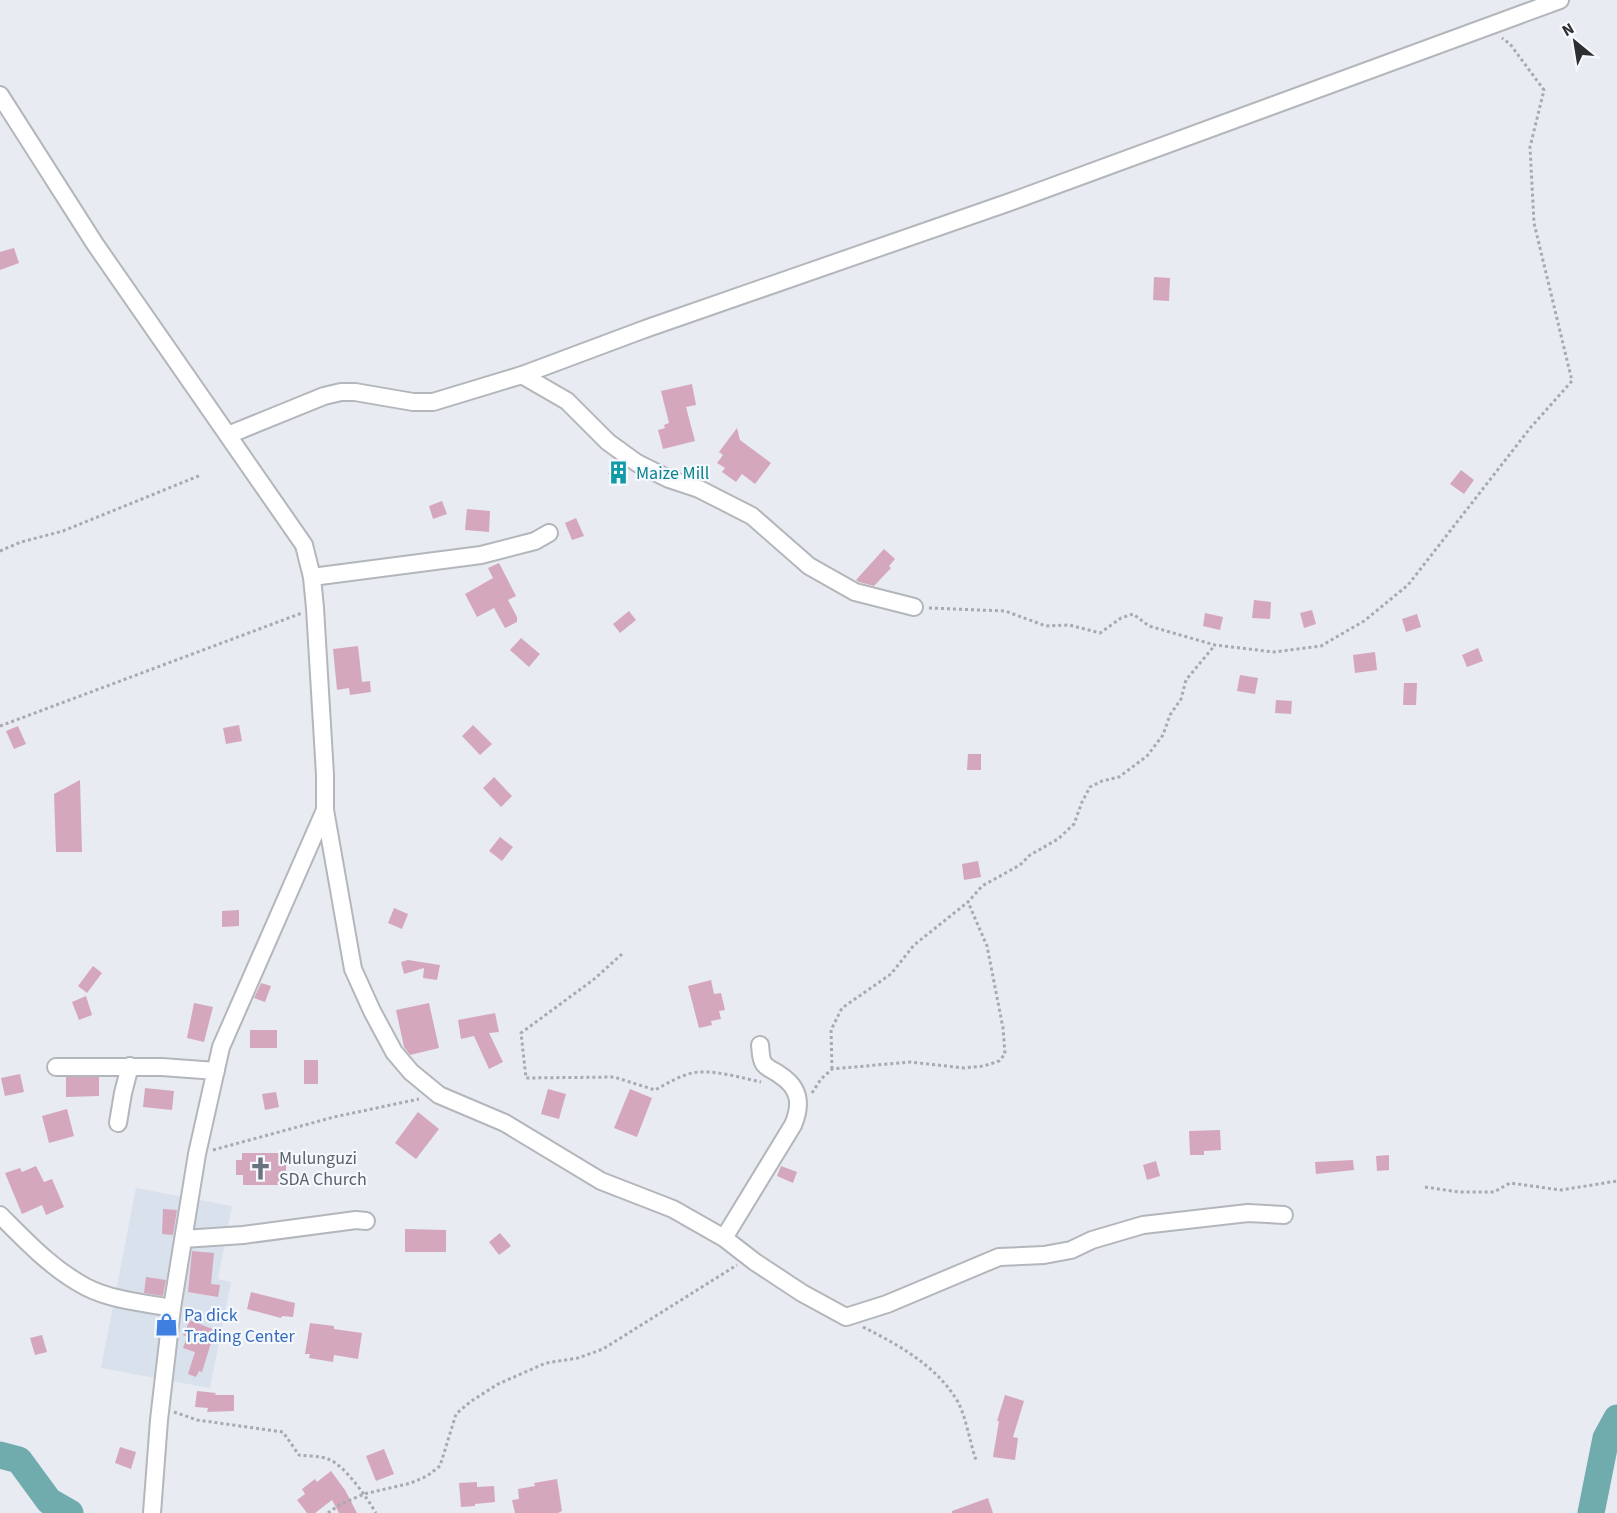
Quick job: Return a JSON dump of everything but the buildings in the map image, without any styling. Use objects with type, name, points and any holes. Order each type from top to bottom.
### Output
[{"type":"street","points":[[228,435],[324,396],[341,392],[355,392],[413,402],[433,402],[522,375],[645,329],[1011,202],[1560,0]]},
{"type":"street","points":[[0,95],[95,244],[304,545],[312,577],[315,608],[325,810],[353,969],[394,1052],[411,1072],[439,1095],[505,1123],[601,1181],[673,1209],[730,1243],[802,1293],[846,1317],[887,1304],[999,1257],[1044,1256],[1071,1250],[1092,1240],[1143,1225],[1248,1213],[1284,1215]]},
{"type":"street","points":[[522,375],[567,401],[608,442],[637,463],[669,479],[699,489],[752,516],[809,566],[855,592],[914,607]]},
{"type":"street","points":[[312,577],[482,555],[535,541],[549,533]]},
{"type":"street","points":[[152,1513],[172,1308],[197,1154],[221,1047],[325,810]]},
{"type":"street","points":[[730,1243],[793,1125],[800,1102],[797,1091],[789,1081],[764,1064],[760,1045]]},
{"type":"street","points":[[56,1067],[130,1066],[216,1071]]},
{"type":"street","points":[[118,1123],[130,1066]]},
{"type":"street","points":[[0,1215],[40,1256],[87,1288],[118,1298],[172,1308]]},
{"type":"street","points":[[183,1239],[243,1235],[366,1221]]},
{"type":"path","points":[[914,607],[1005,610],[1046,626],[1069,625],[1100,633],[1121,618],[1133,614],[1149,626],[1215,645],[1274,652],[1321,646],[1364,621],[1408,585],[1524,435],[1572,381],[1534,223],[1530,147],[1544,90],[1510,44],[1486,27]]},
{"type":"path","points":[[0,552],[21,542],[63,531],[201,476]]},
{"type":"path","points":[[0,726],[315,608]]},
{"type":"path","points":[[832,1069],[831,1030],[842,1008],[882,982],[914,945],[968,902],[982,886],[1020,865],[1030,855],[1058,839],[1074,824],[1090,788],[1102,781],[1119,777],[1147,756],[1163,735],[1170,715],[1181,699],[1186,680],[1215,645]]},
{"type":"path","points":[[798,1114],[821,1079],[832,1069],[910,1062],[964,1068],[984,1066],[999,1061],[1005,1054],[987,946],[968,902]]},
{"type":"path","points":[[622,954],[584,987],[521,1033],[526,1078],[614,1077],[655,1090],[679,1078],[699,1072],[734,1076],[765,1083]]},
{"type":"path","points":[[197,1154],[334,1117],[439,1095]]},
{"type":"path","points":[[1425,1187],[1459,1192],[1494,1192],[1510,1183],[1561,1190],[1617,1181]]},
{"type":"path","points":[[328,1513],[339,1505],[364,1494],[411,1483],[427,1476],[440,1466],[456,1414],[470,1401],[498,1384],[546,1363],[578,1358],[603,1349],[692,1292],[737,1267],[730,1243]]},
{"type":"path","points":[[846,1317],[890,1341],[936,1372],[958,1403],[976,1460]]},
{"type":"path","points":[[161,1407],[197,1420],[283,1432],[299,1455],[329,1459],[341,1469],[364,1494],[376,1513]]},
{"type":"shaded area","name":"Pa dick Trading Center","points":[[136,1188],[232,1206],[218,1279],[231,1282],[210,1388],[101,1368]]},
{"type":"waterway","points":[[1591,1513],[1606,1438],[1617,1418]]},
{"type":"waterway","points":[[0,1455],[19,1460],[49,1501],[70,1513]]},
{"type":"place","name":"Maize Mill","points":[[618,473]]},
{"type":"place","name":"Mulunguzi SDA Church","points":[[261,1168]]},
{"type":"place","name":"Pa dick Trading Center","points":[[166,1325]]}]
